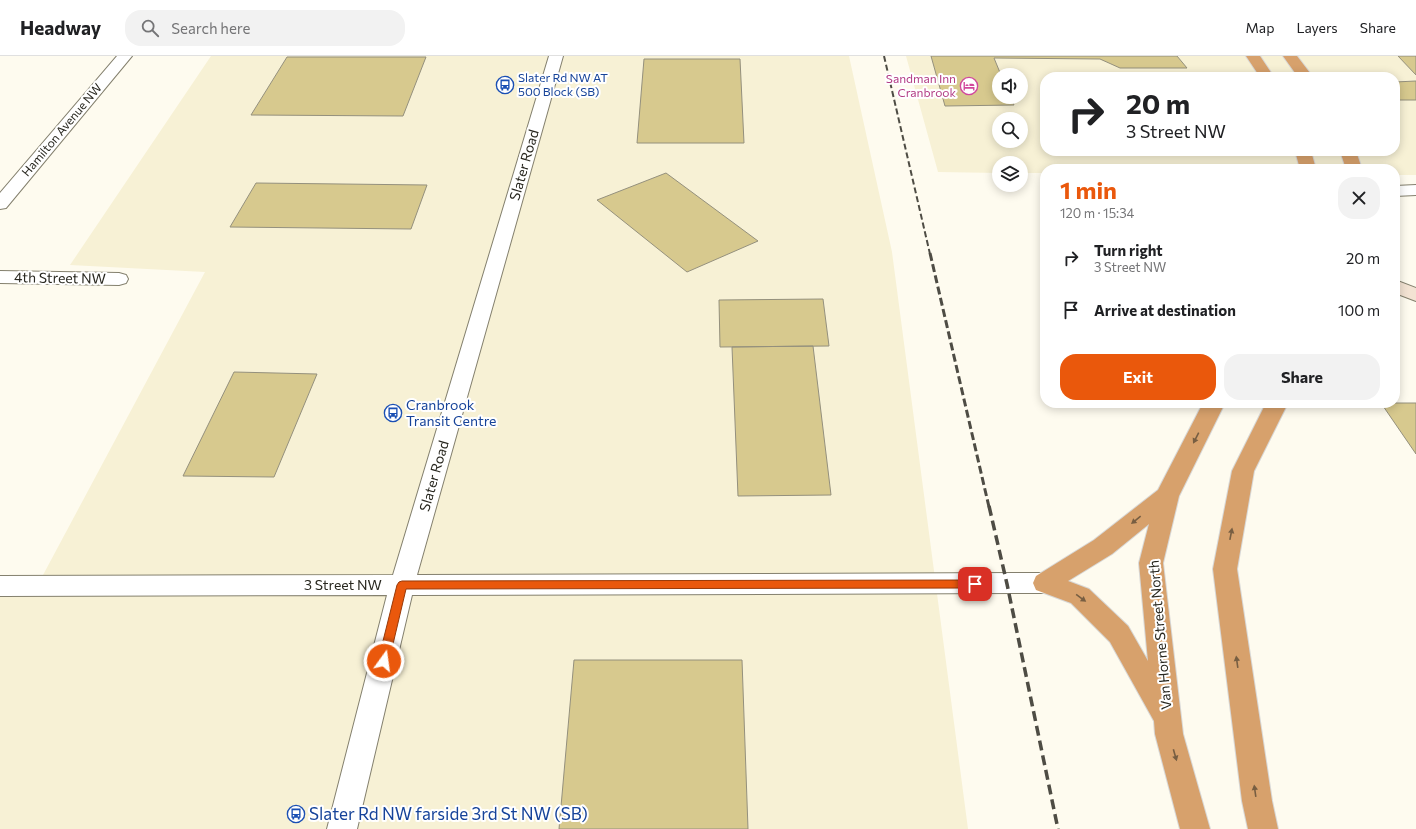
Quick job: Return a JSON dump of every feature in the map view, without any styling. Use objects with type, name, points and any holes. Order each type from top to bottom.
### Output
[{"type":"highway","points":[[1253,56],[1264,72]]},
{"type":"highway","points":[[1290,56],[1302,72]]},
{"type":"highway","name":"Van Horne Street North","points":[[1195,829],[1169,734],[1151,563],[1167,496],[1211,408]]},
{"type":"highway","points":[[1263,829],[1257,801],[1224,569],[1243,471],[1274,408]]},
{"type":"highway","points":[[1045,583],[1103,547],[1167,496]]},
{"type":"highway","points":[[1045,583],[1080,596],[1119,634],[1168,721]]},
{"type":"street","name":"Hamilton Avenue NW","points":[[0,204],[125,56]]},
{"type":"street","name":"Slater Road","points":[[342,829],[402,585],[556,56]]},
{"type":"street","points":[[1400,191],[1416,190]]},
{"type":"street","name":"4th Street NW","points":[[0,277],[120,279]]},
{"type":"street","points":[[1400,288],[1416,296]]},
{"type":"street","name":"3 Street NW","points":[[0,586],[1045,583]]},
{"type":"shaded area","points":[[211,56],[849,56],[892,252],[968,829],[0,829],[0,590],[35,590],[205,272],[70,265]]},
{"type":"shaded area","points":[[906,56],[1416,56],[1416,175],[1400,175],[1400,164],[1040,164],[1040,173],[1028,173],[1028,156],[992,156],[992,173],[938,172]]},
{"type":"building","name":"Sandman Inn Cranbrook","points":[[931,56],[1177,56],[1187,68],[1120,68],[1100,59],[994,58],[998,68],[992,68],[992,104],[1014,105],[945,106]]},
{"type":"building","points":[[1398,56],[1416,56],[1416,75]]},
{"type":"building","points":[[287,57],[426,57],[403,116],[251,115]]},
{"type":"building","points":[[644,59],[740,59],[744,143],[637,143]]},
{"type":"building","points":[[1416,81],[1416,100],[1400,100],[1400,82]]},
{"type":"building","points":[[666,173],[758,241],[687,272],[597,200]]},
{"type":"building","points":[[256,183],[427,185],[411,229],[230,227]]},
{"type":"building","points":[[823,299],[829,346],[720,347],[719,300]]},
{"type":"building","points":[[813,346],[831,495],[738,496],[732,347]]},
{"type":"building","points":[[234,372],[317,374],[274,477],[183,476]]},
{"type":"building","points":[[1400,403],[1416,403],[1416,454],[1384,408],[1400,408]]},
{"type":"building","points":[[574,660],[742,660],[748,829],[559,829]]},
{"type":"railway","points":[[884,56],[930,254]]},
{"type":"railway","points":[[930,253],[989,507]]},
{"type":"railway","points":[[989,506],[1007,584],[1058,829]]},
{"type":"place","name":"Slater Rd NW AT 500 Block (SB)","points":[[505,85]]},
{"type":"place","name":"Sandman Inn Cranbrook","points":[[969,86]]},
{"type":"place","name":"Cranbrook Transit Centre","points":[[393,413]]},
{"type":"place","name":"Slater Rd NW farside 3rd St NW (SB)","points":[[296,814]]},
{"type":"route","points":[[384,661],[402,585],[975,584]]}]
